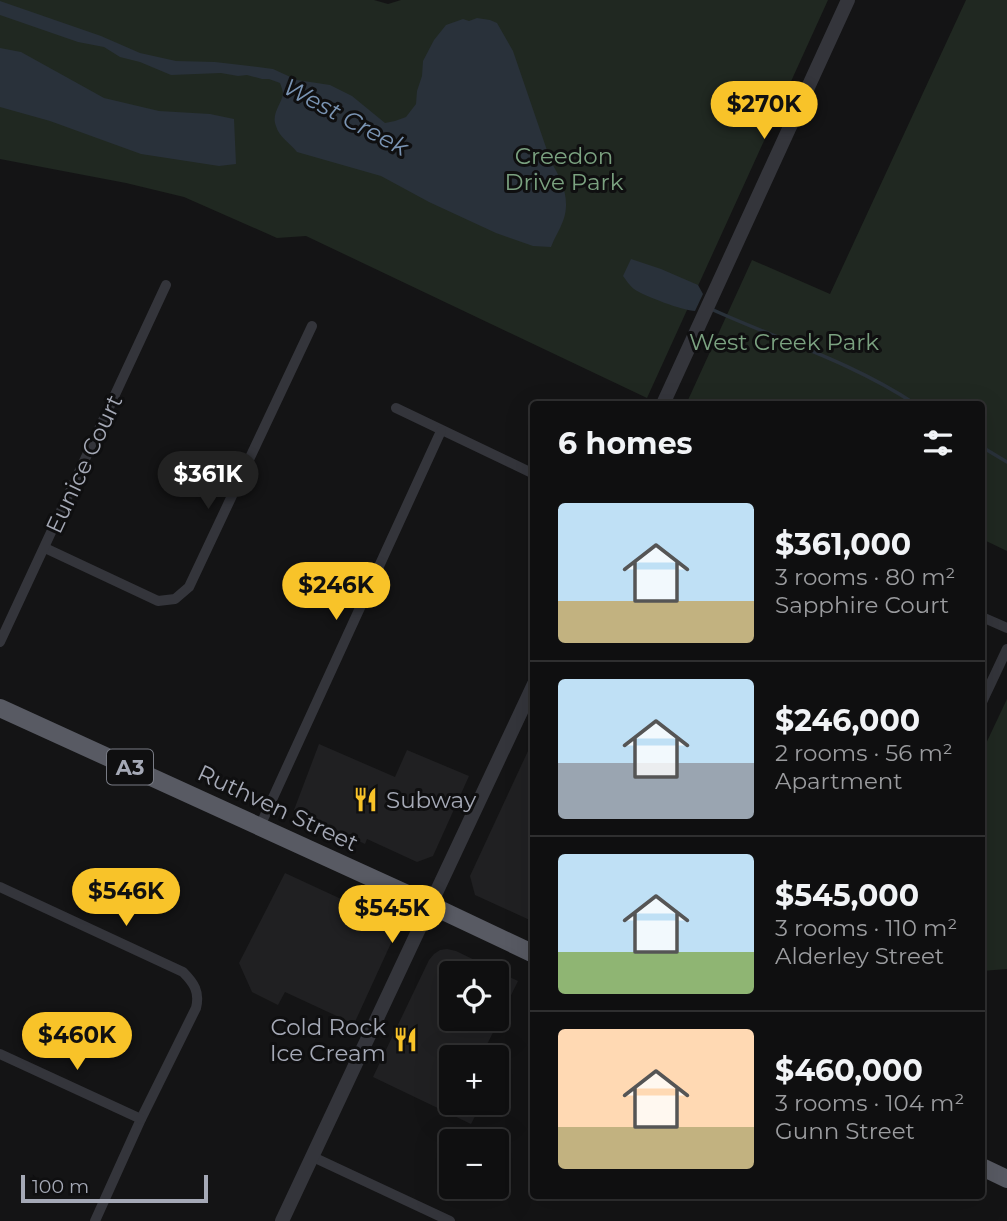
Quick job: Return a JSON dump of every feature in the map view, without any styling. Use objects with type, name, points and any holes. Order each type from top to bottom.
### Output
[{"type":"highway","name":"Ruthven Street","points":[[0,708],[530,952]]},
{"type":"highway","points":[[985,1168],[1007,1178]]},
{"type":"street","points":[[664,401],[848,0]]},
{"type":"street","name":"Eunice Court","points":[[0,642],[166,285]]},
{"type":"street","points":[[45,548],[158,601],[175,598],[189,587],[312,326]]},
{"type":"street","points":[[396,408],[530,472]]},
{"type":"street","points":[[260,826],[441,431]]},
{"type":"street","points":[[985,618],[1007,628]]},
{"type":"street","points":[[985,696],[1007,649]]},
{"type":"street","points":[[282,1221],[530,693]]},
{"type":"street","points":[[0,887],[183,972],[197,990],[197,1008],[141,1119],[95,1221]]},
{"type":"street","points":[[0,1054],[141,1119]]},
{"type":"street","points":[[313,1157],[450,1221]]},
{"type":"shaded area","points":[[319,744],[395,777],[407,750],[469,776],[433,856],[417,862],[367,839],[365,844],[294,810]]},
{"type":"shaded area","points":[[530,752],[530,920],[475,895],[470,876]]},
{"type":"shaded area","points":[[285,873],[393,923],[397,930],[354,1024],[285,992],[278,1005],[252,992],[239,963]]},
{"type":"shaded area","points":[[447,949],[477,961],[439,961],[439,1031],[494,1031],[487,1045],[439,1045],[439,1109],[373,1077],[434,954]]},
{"type":"shaded area","points":[[509,977],[518,981],[509,999]]},
{"type":"shaded area","points":[[452,1115],[476,1115],[471,1124]]},
{"type":"green space","name":"Creedon Drive Park","points":[[0,0],[374,0],[388,4],[401,0],[828,0],[647,398],[306,236],[277,238],[184,197],[0,159]]},
{"type":"green space","name":"West Creek Park","points":[[966,0],[1007,0],[1007,551],[985,540],[985,401],[688,400],[752,260],[830,294]]},
{"type":"green space","points":[[1007,699],[1007,969],[985,971],[985,746]]},
{"type":"water","points":[[0,1],[101,36],[140,53],[176,61],[215,62],[273,69],[297,80],[330,85],[352,96],[385,123],[406,117],[416,104],[423,61],[446,25],[463,19],[490,20],[497,23],[513,51],[551,162],[562,183],[566,205],[562,224],[551,247],[533,246],[496,233],[381,176],[297,152],[277,130],[275,122],[275,114],[283,94],[280,83],[247,75],[221,73],[171,75],[120,57],[104,47],[78,42],[0,15]]},
{"type":"water","points":[[0,48],[21,52],[104,98],[159,111],[210,114],[234,119],[236,164],[219,166],[141,154],[50,121],[0,107]]},
{"type":"water","points":[[631,259],[698,285],[703,294],[695,311],[664,303],[634,289],[623,276]]},
{"type":"waterway","name":"West Creek","points":[[711,309],[841,364],[910,401]]},
{"type":"waterway","name":"West Creek","points":[[985,449],[1007,462]]},
{"type":"place","name":"Subway","points":[[366,800]]},
{"type":"place","name":"Cold Rock Ice Cream","points":[[406,1040]]}]
